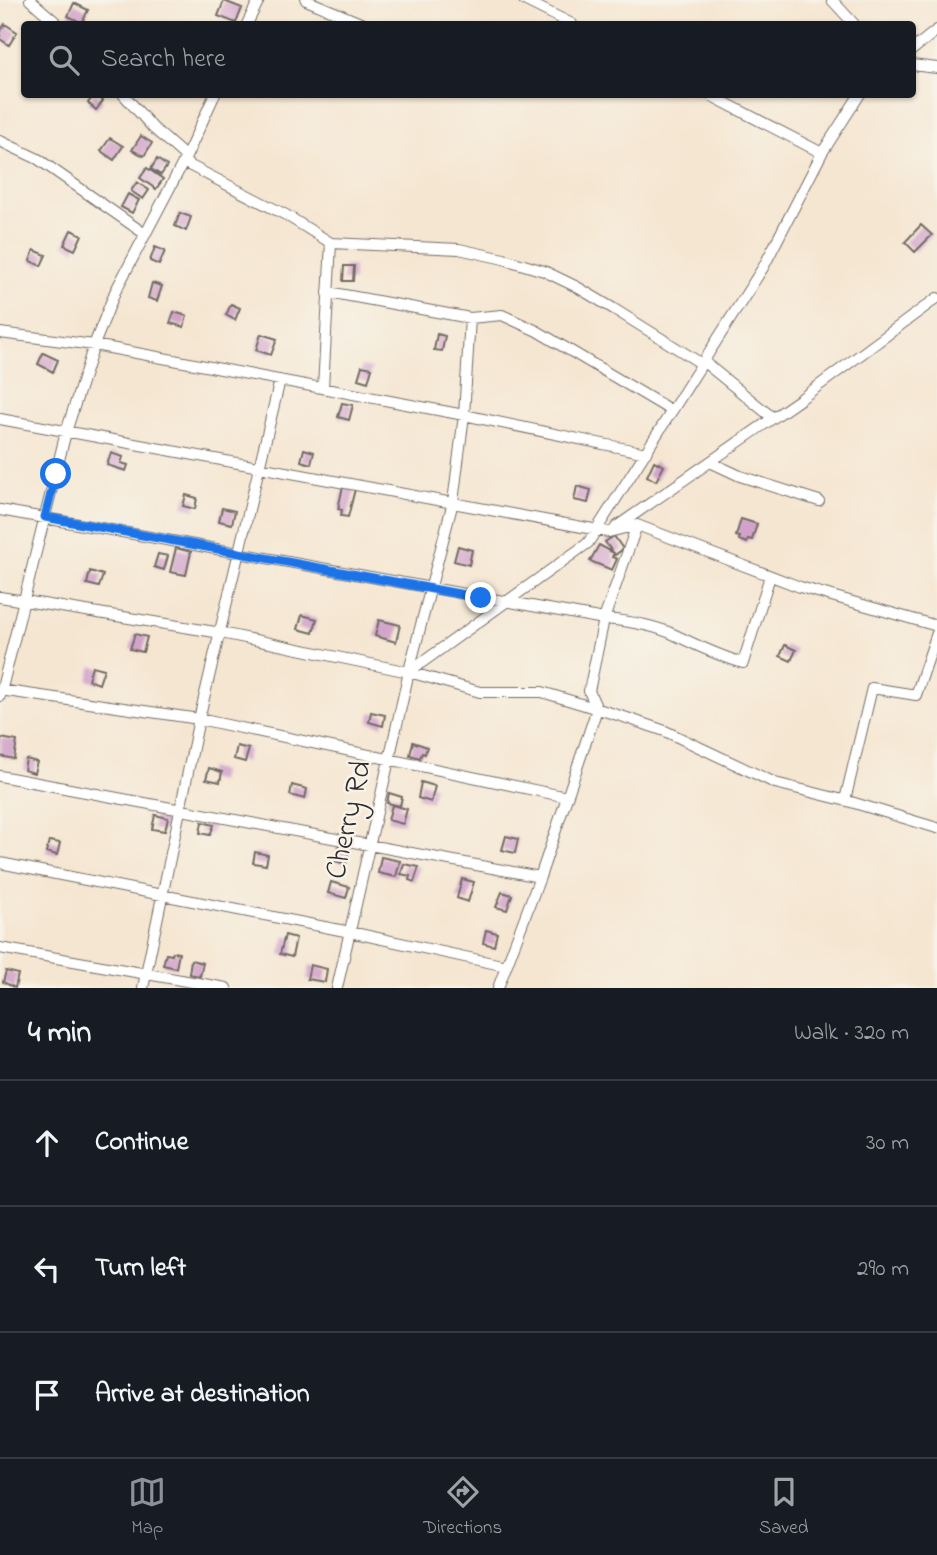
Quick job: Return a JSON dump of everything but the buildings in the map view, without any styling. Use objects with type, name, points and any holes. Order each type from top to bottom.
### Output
[{"type":"street","points":[[30,0],[54,21]]},
{"type":"street","points":[[248,21],[259,0]]},
{"type":"street","points":[[306,0],[356,21]]},
{"type":"street","points":[[524,0],[566,21]]},
{"type":"street","points":[[832,0],[851,21]]},
{"type":"street","points":[[916,47],[937,30]]},
{"type":"street","points":[[916,65],[937,68]]},
{"type":"street","points":[[127,98],[184,159],[331,243],[459,249],[544,271],[577,287],[703,363],[773,418]]},
{"type":"street","points":[[213,98],[116,292],[94,345],[66,432],[0,692],[199,719],[567,797]]},
{"type":"street","points":[[716,98],[822,153]]},
{"type":"street","points":[[588,543],[764,266],[822,153],[857,98]]},
{"type":"street","points":[[0,141],[38,159],[145,234]]},
{"type":"street","points":[[323,388],[331,243]]},
{"type":"street","points":[[328,292],[470,318],[502,315],[537,331],[673,411]]},
{"type":"street","points":[[410,667],[773,418],[937,298]]},
{"type":"street","name":"Cherry Rd","points":[[337,988],[410,667],[453,502],[464,415],[470,318]]},
{"type":"street","points":[[0,333],[94,345],[464,415],[646,453]]},
{"type":"street","points":[[144,988],[199,719],[280,380]]},
{"type":"street","points":[[0,419],[597,530],[609,532],[637,526],[770,576],[937,626]]},
{"type":"street","points":[[710,462],[740,476],[819,501]]},
{"type":"street","points":[[0,510],[429,589],[628,621],[674,635],[714,654],[743,663],[770,576]]},
{"type":"street","points":[[498,988],[540,877],[597,709],[589,691],[604,619],[637,526]]},
{"type":"street","points":[[0,597],[220,632],[410,667],[480,692],[542,692],[664,731],[775,783],[845,800],[937,828]]},
{"type":"street","points":[[845,800],[872,688],[916,695],[937,633]]},
{"type":"street","points":[[0,776],[540,877]]},
{"type":"street","points":[[0,863],[506,966]]},
{"type":"street","points":[[0,948],[226,988]]},
{"type":"route","points":[[56,474],[45,517],[481,598]]}]
